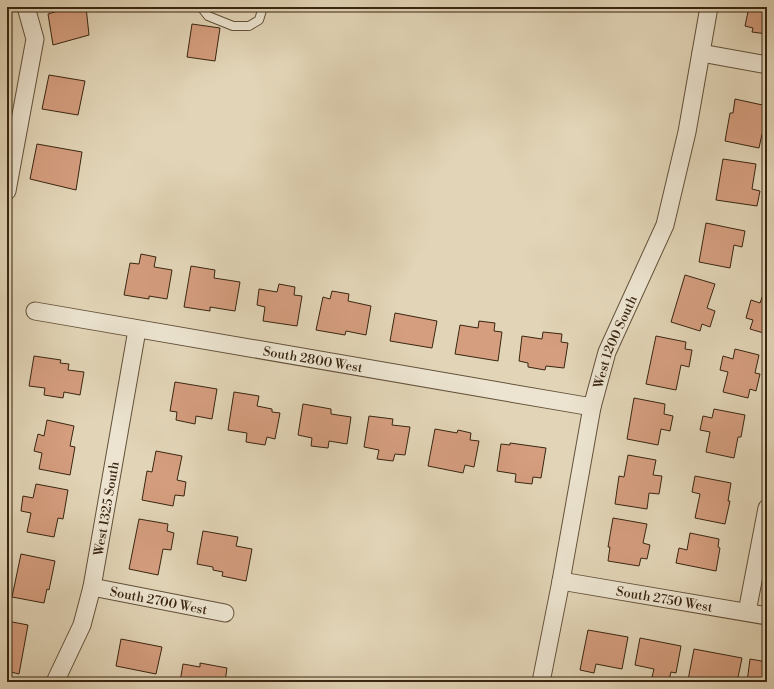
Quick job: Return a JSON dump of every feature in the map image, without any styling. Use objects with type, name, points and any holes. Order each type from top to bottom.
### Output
[{"type":"street","points":[[7,191],[35,39],[26,7]]},
{"type":"street","name":"West 1200 South","points":[[541,682],[561,581],[592,407],[607,352],[665,225],[686,132],[709,7]]},
{"type":"street","points":[[701,53],[767,65]]},
{"type":"street","name":"South 2800 West","points":[[35,311],[138,330],[592,407]]},
{"type":"street","name":"West 1325 South","points":[[55,682],[82,624],[92,587],[138,330]]},
{"type":"street","points":[[747,612],[767,508]]},
{"type":"street","name":"South 2750 West","points":[[561,581],[767,616]]},
{"type":"street","name":"South 2700 West","points":[[92,587],[225,613]]},
{"type":"lane","points":[[201,7],[208,16],[233,26],[249,26],[259,20],[263,7]]},
{"type":"building","points":[[70,7],[86,7],[89,35],[53,45],[48,14]]},
{"type":"building","points":[[749,7],[767,7],[767,34],[752,32],[753,28],[745,26]]},
{"type":"building","points":[[192,24],[220,28],[215,61],[187,57]]},
{"type":"building","points":[[49,75],[85,81],[78,115],[42,109]]},
{"type":"building","points":[[735,99],[767,106],[767,135],[762,134],[759,148],[725,141],[730,113],[733,113]]},
{"type":"building","points":[[37,144],[82,152],[76,190],[30,179]]},
{"type":"building","points":[[723,159],[756,164],[752,189],[760,191],[757,206],[716,200]]},
{"type":"building","points":[[706,223],[745,231],[742,247],[734,245],[730,268],[699,262]]},
{"type":"building","points":[[141,254],[156,257],[154,267],[172,270],[167,299],[149,296],[149,299],[124,295],[130,263],[139,264]]},
{"type":"building","points":[[191,266],[215,270],[214,278],[240,282],[235,311],[210,307],[210,311],[184,307]]},
{"type":"building","points":[[685,275],[715,284],[707,308],[715,311],[710,327],[702,324],[700,331],[671,322]]},
{"type":"building","points":[[279,284],[295,287],[294,295],[302,296],[297,326],[263,321],[265,307],[257,305],[259,289],[277,292]]},
{"type":"building","points":[[332,291],[349,294],[348,301],[371,306],[366,335],[346,331],[345,335],[316,330],[323,297],[330,299]]},
{"type":"building","points":[[764,292],[767,293],[767,334],[750,329],[753,320],[746,318],[751,300],[760,303]]},
{"type":"building","points":[[395,313],[437,321],[432,348],[390,341]]},
{"type":"building","points":[[479,321],[495,323],[494,331],[502,332],[498,361],[455,354],[460,325],[478,328]]},
{"type":"building","points":[[543,332],[562,334],[561,342],[568,343],[564,368],[546,366],[545,370],[528,367],[528,363],[519,361],[522,336],[542,339]]},
{"type":"building","points":[[656,336],[686,342],[685,349],[692,350],[689,367],[681,365],[676,390],[646,384]]},
{"type":"building","points":[[735,349],[759,355],[755,373],[760,374],[756,391],[750,389],[748,398],[723,392],[728,372],[720,370],[723,356],[733,359]]},
{"type":"building","points":[[34,356],[61,360],[60,363],[69,364],[68,370],[84,372],[80,395],[64,392],[63,398],[44,395],[45,388],[29,386]]},
{"type":"building","points":[[175,382],[217,389],[212,419],[196,416],[195,424],[176,420],[177,412],[170,411]]},
{"type":"building","points":[[234,392],[259,396],[257,406],[272,409],[272,412],[280,413],[275,439],[267,437],[265,445],[246,442],[247,433],[228,430]]},
{"type":"building","points":[[634,398],[665,404],[664,414],[673,416],[670,431],[661,429],[658,445],[627,439]]},
{"type":"building","points":[[303,404],[331,409],[331,414],[351,417],[347,444],[329,441],[328,448],[311,446],[312,438],[298,435]]},
{"type":"building","points":[[714,409],[745,415],[741,437],[738,437],[734,458],[706,452],[710,432],[700,430],[703,416],[712,418]]},
{"type":"building","points":[[369,416],[393,419],[392,425],[410,427],[405,455],[395,454],[393,461],[377,459],[379,450],[364,447]]},
{"type":"building","points":[[47,420],[74,426],[70,446],[75,447],[70,475],[39,469],[42,453],[34,451],[38,434],[44,436]]},
{"type":"building","points":[[435,429],[457,433],[458,430],[471,433],[470,440],[479,441],[474,467],[465,465],[463,473],[428,466]]},
{"type":"building","points":[[510,443],[546,448],[541,478],[533,477],[532,484],[515,482],[516,474],[497,471],[501,444],[510,445]]},
{"type":"building","points":[[156,451],[182,456],[177,480],[186,482],[184,496],[175,495],[173,506],[142,500],[147,471],[152,472]]},
{"type":"building","points":[[628,455],[656,460],[653,475],[662,476],[659,494],[649,493],[647,509],[615,504],[619,476],[624,477]]},
{"type":"building","points":[[695,476],[731,483],[728,501],[730,501],[725,524],[695,518],[700,494],[692,492]]},
{"type":"building","points":[[36,484],[68,490],[63,519],[58,518],[54,537],[27,532],[31,513],[21,511],[23,496],[33,498]]},
{"type":"building","points":[[613,518],[647,524],[643,543],[650,545],[647,559],[641,558],[639,566],[608,561],[610,547],[608,547]]},
{"type":"building","points":[[139,519],[168,524],[167,531],[174,533],[171,550],[163,549],[158,575],[129,569]]},
{"type":"building","points":[[203,531],[238,537],[236,546],[252,549],[246,581],[222,576],[223,572],[213,570],[213,567],[197,564]]},
{"type":"building","points":[[690,533],[719,539],[718,547],[720,548],[716,571],[676,563],[679,548],[687,550]]},
{"type":"building","points":[[21,554],[55,561],[49,590],[47,589],[44,603],[12,597]]},
{"type":"building","points":[[7,621],[28,625],[19,674],[7,671]]},
{"type":"building","points":[[588,630],[628,637],[622,669],[596,664],[594,673],[580,670]]},
{"type":"building","points":[[640,638],[681,646],[676,673],[671,672],[669,680],[652,677],[654,669],[635,665]]},
{"type":"building","points":[[121,639],[162,647],[156,674],[116,666]]},
{"type":"building","points":[[694,649],[742,658],[737,682],[698,682],[688,680]]},
{"type":"building","points":[[750,659],[767,662],[767,682],[747,682]]},
{"type":"building","points":[[200,663],[227,668],[225,682],[180,682],[183,664],[200,667]]}]
